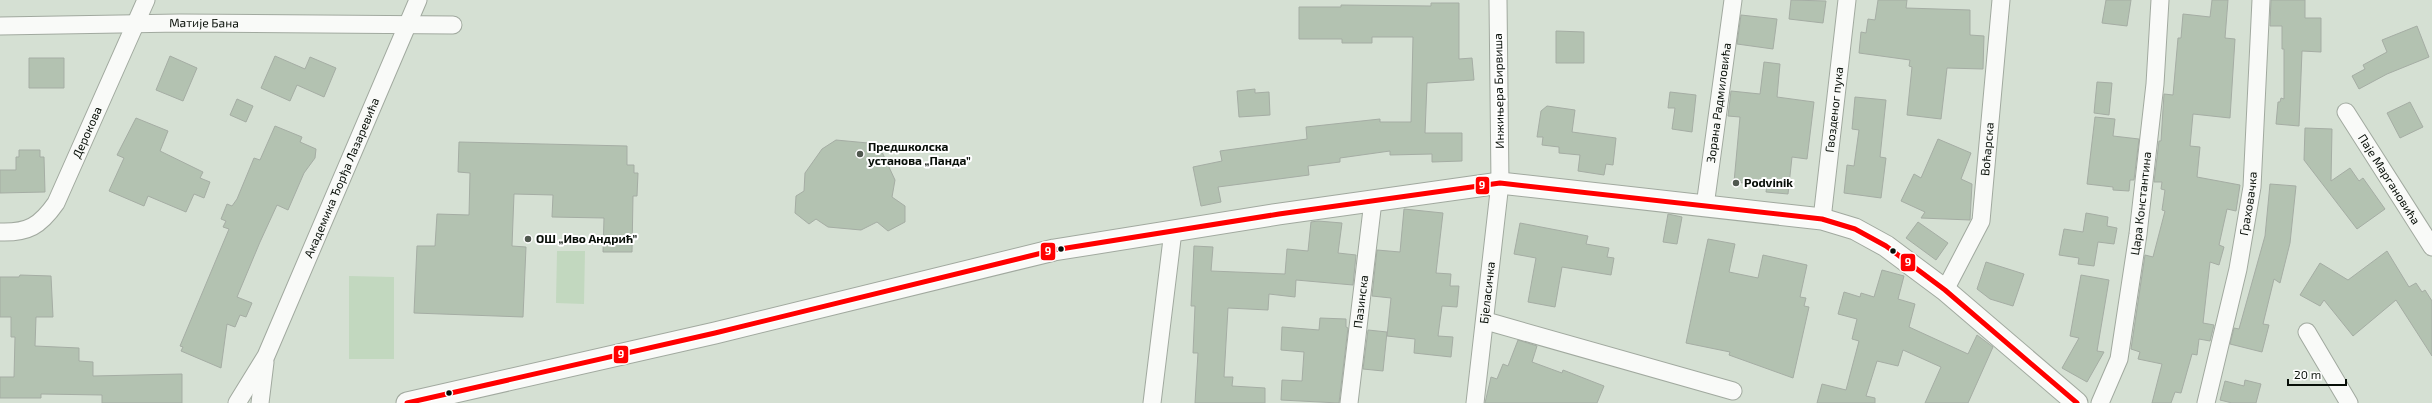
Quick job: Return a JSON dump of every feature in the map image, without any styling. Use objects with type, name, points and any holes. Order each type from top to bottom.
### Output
[{"type":"street","name":"Дерокова","points":[[0,232],[24,230],[37,225],[46,217],[56,203],[137,24],[146,0]]},
{"type":"street","name":"Академика Ђорђа Лазаревића","points":[[237,403],[266,356],[418,0]]},
{"type":"street","name":"Инжињера Бирвиша","points":[[1498,0],[1500,183]]},
{"type":"street","name":"Зорана Радмиловића","points":[[1705,206],[1733,0]]},
{"type":"street","name":"Гвозденог пука","points":[[1822,219],[1847,0]]},
{"type":"street","name":"Воћарска","points":[[1945,290],[1981,221],[2001,0]]},
{"type":"street","name":"Цара Константина","points":[[2100,403],[2119,359],[2138,234],[2155,84],[2160,0]]},
{"type":"street","name":"Граховачка","points":[[2206,403],[2238,269],[2252,187],[2261,0]]},
{"type":"street","name":"Матије Бана","points":[[0,26],[137,24],[453,25]]},
{"type":"street","name":"Паје Маргановића","points":[[2346,112],[2432,247]]},
{"type":"street","points":[[407,403],[715,333],[1054,250],[1172,231],[1500,183],[1822,219],[1855,229],[1886,246],[1945,290],[2077,403]]},
{"type":"street","name":"Бјеласичка","points":[[1475,403],[1486,321],[1500,183]]},
{"type":"street","name":"Пазинска","points":[[1349,403],[1373,201]]},
{"type":"street","points":[[1152,403],[1172,231]]},
{"type":"street","points":[[1486,321],[1733,392]]},
{"type":"street","points":[[2306,332],[2349,403]]},
{"type":"street","name":"Академика Ђорђа Лазаревића","points":[[260,403],[266,356]]},
{"type":"green space","points":[[557,251],[585,251],[584,304],[556,303]]},
{"type":"green space","points":[[349,276],[394,277],[394,359],[349,359]]},
{"type":"building","points":[[1791,0],[1826,1],[1823,23],[1789,19]]},
{"type":"building","points":[[1878,0],[1907,0],[1906,8],[1970,10],[1970,35],[1984,36],[1983,69],[1947,68],[1941,119],[1907,115],[1912,67],[1909,66],[1910,60],[1859,53],[1861,32],[1866,33],[1868,19],[1875,20]]},
{"type":"building","points":[[2106,0],[2131,0],[2127,26],[2102,23]]},
{"type":"building","points":[[2212,0],[2228,0],[2225,38],[2235,39],[2230,118],[2193,114],[2190,146],[2200,147],[2197,177],[2240,185],[2236,211],[2227,209],[2219,245],[2224,247],[2219,265],[2210,262],[2203,323],[2214,325],[2210,341],[2199,339],[2197,355],[2192,354],[2181,393],[2175,392],[2171,403],[2152,403],[2162,364],[2138,359],[2140,352],[2131,349],[2145,255],[2153,257],[2165,211],[2162,210],[2165,190],[2161,189],[2162,182],[2154,182],[2159,141],[2161,141],[2164,94],[2173,95],[2178,38],[2181,38],[2183,14],[2210,17]]},
{"type":"building","points":[[2271,0],[2305,0],[2305,18],[2321,18],[2321,52],[2302,51],[2299,126],[2276,124],[2278,102],[2280,102],[2281,98],[2284,99],[2284,49],[2282,49],[2282,26],[2270,26]]},
{"type":"building","points":[[1431,3],[1459,3],[1459,59],[1472,58],[1474,80],[1427,83],[1425,133],[1462,133],[1462,161],[1432,162],[1432,154],[1390,155],[1390,151],[1340,158],[1340,162],[1308,166],[1309,175],[1218,187],[1221,202],[1201,206],[1193,167],[1222,161],[1220,151],[1307,139],[1306,127],[1380,119],[1380,122],[1411,122],[1413,37],[1372,37],[1372,43],[1342,43],[1342,39],[1299,39],[1299,7],[1341,7],[1341,5],[1431,6]]},
{"type":"building","points":[[1741,15],[1777,19],[1773,49],[1737,44]]},
{"type":"building","points":[[2417,26],[2429,57],[2387,74],[2359,89],[2352,76],[2365,69],[2363,65],[2387,52],[2382,40]]},
{"type":"building","points":[[1556,31],[1584,32],[1584,63],[1556,63]]},
{"type":"building","points":[[170,56],[197,68],[183,101],[156,90]]},
{"type":"building","points":[[275,56],[305,69],[310,57],[336,68],[324,97],[297,85],[290,101],[261,88]]},
{"type":"building","points":[[29,58],[64,58],[64,88],[29,88]]},
{"type":"building","points":[[1764,62],[1780,64],[1777,97],[1814,102],[1807,159],[1792,157],[1788,194],[1766,192],[1767,185],[1734,182],[1740,117],[1728,116],[1731,91],[1760,94]]},
{"type":"building","points":[[2097,82],[2112,83],[2109,115],[2094,113]]},
{"type":"building","points":[[1255,89],[1255,93],[1269,92],[1270,115],[1239,117],[1237,91]]},
{"type":"building","points":[[1670,92],[1696,95],[1692,132],[1672,129],[1675,108],[1668,108]]},
{"type":"building","points":[[1855,97],[1886,100],[1880,157],[1886,158],[1881,198],[1844,193],[1847,165],[1854,166],[1859,130],[1852,129]]},
{"type":"building","points":[[237,99],[253,106],[246,122],[230,115]]},
{"type":"building","points":[[2410,102],[2423,127],[2400,138],[2387,113]]},
{"type":"building","points":[[1547,106],[1575,110],[1572,132],[1616,138],[1613,165],[1606,164],[1604,175],[1578,171],[1580,155],[1559,153],[1559,147],[1542,145],[1543,137],[1537,137],[1541,111]]},
{"type":"building","points":[[2095,117],[2115,119],[2113,136],[2139,139],[2134,180],[2130,180],[2129,191],[2113,190],[2113,187],[2087,184]]},
{"type":"building","points":[[136,118],[168,131],[160,151],[203,172],[200,178],[210,182],[204,198],[194,194],[186,212],[148,196],[144,206],[109,191],[124,158],[117,155]]},
{"type":"building","points":[[275,126],[302,137],[300,142],[316,149],[315,158],[304,173],[288,210],[277,205],[260,242],[237,297],[252,303],[246,317],[240,315],[235,327],[227,324],[221,368],[181,351],[183,347],[180,346],[229,229],[223,227],[226,221],[221,219],[227,204],[232,206],[237,199],[254,158],[260,160]]},
{"type":"building","points":[[2305,128],[2332,129],[2331,181],[2350,168],[2359,181],[2363,178],[2385,209],[2357,229],[2304,160]]},
{"type":"building","points":[[1938,139],[1971,153],[1961,179],[1972,184],[1970,220],[1921,218],[1925,212],[1901,201],[1914,174],[1921,178]]},
{"type":"building","name":"Предшколска установа „Панда”","points":[[836,140],[868,143],[882,152],[895,180],[892,197],[905,206],[905,222],[888,231],[877,222],[861,230],[828,227],[816,219],[809,224],[795,213],[796,196],[804,191],[805,173],[822,149]]},
{"type":"building","points":[[459,142],[627,146],[627,165],[634,165],[634,173],[638,173],[637,196],[633,196],[632,252],[603,252],[604,218],[552,217],[553,195],[514,194],[512,246],[526,247],[523,317],[414,313],[417,246],[435,246],[437,214],[469,215],[470,173],[458,172]]},
{"type":"building","points":[[19,150],[40,150],[40,157],[44,157],[45,192],[0,193],[0,170],[16,170],[16,157],[19,157]]},
{"type":"building","points":[[2270,184],[2296,186],[2290,243],[2280,283],[2274,279],[2263,324],[2269,325],[2262,352],[2230,344],[2234,328],[2239,329],[2265,236]]},
{"type":"building","points":[[1404,209],[1443,213],[1436,273],[1451,274],[1450,286],[1459,286],[1457,307],[1442,306],[1438,336],[1453,337],[1451,357],[1414,353],[1415,339],[1387,336],[1391,298],[1372,296],[1377,250],[1400,252]]},
{"type":"building","points":[[2086,213],[2108,217],[2107,226],[2117,228],[2114,244],[2098,242],[2094,266],[2078,264],[2079,258],[2059,255],[2064,229],[2083,232]]},
{"type":"building","points":[[1668,214],[1682,217],[1677,244],[1663,242]]},
{"type":"building","points":[[1318,221],[1342,223],[1338,253],[1356,255],[1353,285],[1296,280],[1295,297],[1269,294],[1268,310],[1228,308],[1224,377],[1233,377],[1232,386],[1265,388],[1265,403],[1195,403],[1198,353],[1193,353],[1195,306],[1191,306],[1194,246],[1213,247],[1211,271],[1285,274],[1287,249],[1308,251],[1311,222]]},
{"type":"building","points":[[1918,222],[1948,243],[1936,260],[1906,238]]},
{"type":"building","points":[[1520,223],[1588,236],[1586,244],[1609,248],[1607,257],[1614,258],[1611,275],[1562,267],[1555,307],[1528,302],[1536,258],[1514,254]]},
{"type":"building","points":[[1708,239],[1735,244],[1729,272],[1758,278],[1763,255],[1807,265],[1800,297],[1806,298],[1804,306],[1809,307],[1793,378],[1729,355],[1730,352],[1686,343]]},
{"type":"building","points":[[2387,251],[2409,287],[2416,283],[2422,292],[2425,290],[2432,301],[2432,356],[2396,300],[2353,336],[2324,300],[2320,306],[2300,295],[2320,263],[2348,280]]},
{"type":"building","points":[[1986,262],[2024,274],[2013,306],[1990,299],[1977,289]]},
{"type":"building","points":[[1882,270],[1904,276],[1898,299],[1915,304],[1909,327],[1968,354],[1977,335],[1993,347],[1968,403],[1925,403],[1941,367],[1903,350],[1898,366],[1877,361],[1866,396],[1875,398],[1875,403],[1817,403],[1822,384],[1846,390],[1859,341],[1852,339],[1857,319],[1838,314],[1844,292],[1860,297],[1861,293],[1874,297]]},
{"type":"building","points":[[20,275],[51,276],[53,317],[36,317],[35,346],[79,348],[79,361],[93,362],[93,376],[182,374],[182,403],[102,403],[102,395],[41,394],[41,398],[0,398],[0,377],[14,377],[15,337],[11,337],[11,317],[0,317],[0,277],[19,277]]},
{"type":"building","points":[[2081,275],[2109,280],[2097,351],[2104,352],[2087,382],[2062,368],[2079,338],[2070,336]]},
{"type":"building","points":[[1320,318],[1346,319],[1346,327],[1348,328],[1339,403],[1281,400],[1282,380],[1302,381],[1304,352],[1281,350],[1282,327],[1319,330]]},
{"type":"building","points":[[1368,330],[1387,332],[1383,371],[1363,369]]},
{"type":"building","points":[[1518,340],[1537,346],[1532,362],[1562,373],[1563,370],[1604,386],[1597,403],[1485,403],[1491,377],[1497,379],[1503,364],[1508,366]]},
{"type":"building","points":[[2245,380],[2261,384],[2256,403],[2232,403],[2220,400],[2225,381],[2244,386]]},
{"type":"transit line","name":"9","points":[[407,403],[715,333],[1054,250],[1279,214],[1500,183],[1822,219],[1855,229],[1886,246],[1945,290],[2077,403]]},
{"type":"place","name":"Предшколска установа „Панда”","points":[[860,154]]},
{"type":"place","name":"Podvinik","points":[[1736,183]]},
{"type":"place","name":"ОШ „Иво Андрић”","points":[[528,239]]}]
